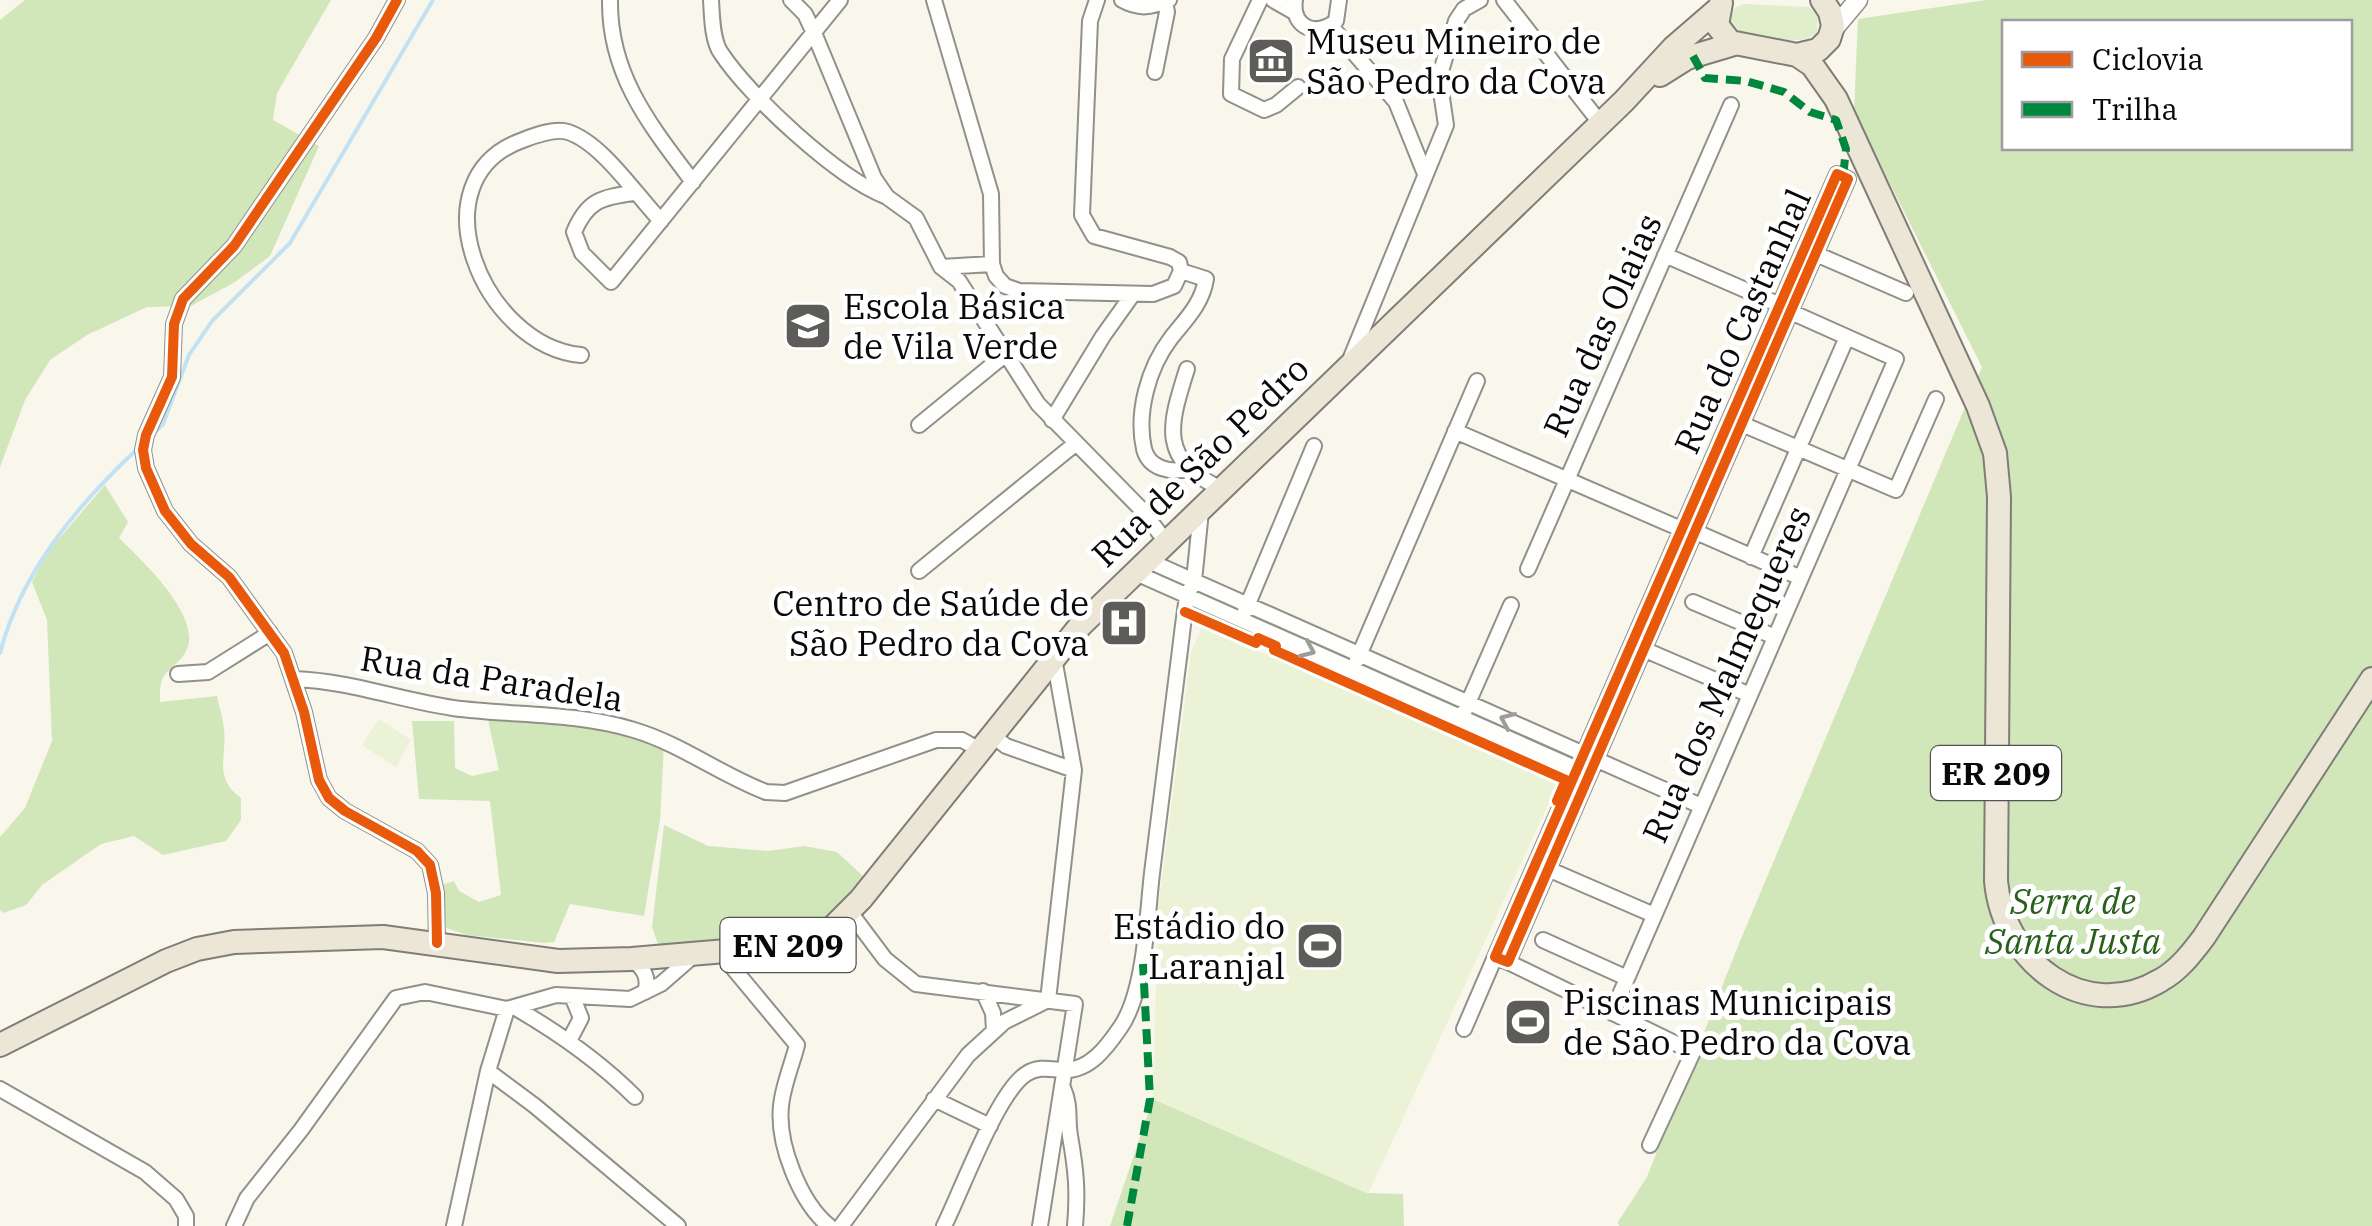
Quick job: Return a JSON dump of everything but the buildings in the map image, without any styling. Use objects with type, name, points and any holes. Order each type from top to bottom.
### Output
[{"type":"main road","name":"ER 209","points":[[1822,0],[1830,12],[1828,37],[1836,99]]},
{"type":"main road","name":"Rua de São Pedro","points":[[0,1045],[166,961],[197,949],[234,942],[383,937],[558,961],[632,960],[791,945],[824,936],[849,911],[1080,626],[1624,102],[1716,3]]},
{"type":"main road","points":[[1716,3],[1719,31],[1734,44],[1808,54],[1828,37]]},
{"type":"main road","name":"Rua de São Pedro","points":[[1624,102],[1688,58],[1734,44]]},
{"type":"main road","name":"ER 209","points":[[1797,54],[1812,64],[1836,99],[1978,406],[1995,453],[2000,497],[1996,881],[2007,927],[2024,955],[2055,980],[2094,993],[2128,992],[2161,980],[2175,970],[2204,937],[2372,679]]},
{"type":"street","points":[[397,0],[376,38],[234,246],[183,299],[174,324],[172,376],[143,450],[146,468],[165,512],[191,544],[229,577],[284,653],[295,679],[319,780],[329,798],[416,851],[430,865],[436,892],[436,943]]},
{"type":"street","points":[[610,0],[611,43],[622,75],[693,182]]},
{"type":"street","points":[[711,0],[718,50],[761,98],[831,162],[866,189],[887,197],[916,218],[941,267],[960,282],[1038,404],[1141,509],[1169,524],[1172,538]]},
{"type":"street","points":[[791,0],[805,14],[874,178],[887,197]]},
{"type":"street","points":[[634,193],[594,202],[574,232],[582,253],[611,282],[840,0]]},
{"type":"street","points":[[934,0],[991,194],[992,264],[996,276],[1005,286],[1019,291],[1166,291],[1174,286],[1181,271],[1178,262],[1094,236],[1082,214],[1090,21],[1097,0]]},
{"type":"street","points":[[1122,0],[1149,8],[1167,1],[1155,72]]},
{"type":"street","points":[[1260,0],[1232,59],[1231,94],[1264,110],[1276,106],[1298,88]]},
{"type":"street","points":[[1273,0],[1294,6],[1306,28],[1320,30],[1331,26],[1339,13],[1338,0]]},
{"type":"street","points":[[1451,0],[1456,21]]},
{"type":"street","points":[[1348,365],[1446,125],[1440,78],[1456,21],[1464,9],[1480,0]]},
{"type":"street","points":[[1504,0],[1601,124]]},
{"type":"street","points":[[1828,37],[1858,0]]},
{"type":"street","points":[[1331,26],[1396,102],[1425,174]]},
{"type":"street","name":"Rua das Olaias","points":[[1528,569],[1731,105]]},
{"type":"street","points":[[581,355],[546,347],[506,316],[487,291],[473,256],[468,216],[472,185],[485,161],[510,145],[540,134],[566,131],[616,167],[661,221]]},
{"type":"street","name":"Rua do Castanhal","points":[[1585,754],[1638,646],[1736,422],[1837,174],[1848,179],[1816,254],[1785,309]]},
{"type":"street","points":[[1816,254],[1906,294]]},
{"type":"street","points":[[1665,255],[1847,337],[1752,557]]},
{"type":"street","points":[[941,267],[992,264]]},
{"type":"street","points":[[1181,271],[1206,279],[1203,298],[1167,344],[1150,380],[1141,413],[1141,436],[1146,456],[1155,467],[1178,472],[1188,469]]},
{"type":"street","points":[[1052,420],[1133,294]]},
{"type":"street","name":"Rua dos Malmequeres","points":[[1612,1013],[1896,359],[1847,337]]},
{"type":"street","points":[[920,425],[1007,353]]},
{"type":"street","points":[[1187,368],[1172,415],[1172,432],[1188,469],[1222,489]]},
{"type":"street","points":[[1352,670],[1478,380]]},
{"type":"street","points":[[1736,422],[1896,490],[1936,400]]},
{"type":"street","points":[[1455,431],[1800,578]]},
{"type":"street","points":[[919,571],[1075,444]]},
{"type":"street","points":[[1242,621],[1314,446]]},
{"type":"street","points":[[944,1226],[1007,1093],[1030,1071],[1047,1067],[1066,1071],[1084,1066],[1096,1058],[1124,1024],[1143,964],[1201,510]]},
{"type":"street","points":[[1143,567],[1194,581],[1702,806]]},
{"type":"street","points":[[1143,567],[1187,596],[1583,772]]},
{"type":"street","points":[[1693,602],[1775,637]]},
{"type":"street","points":[[1462,718],[1511,605]]},
{"type":"street","points":[[178,674],[208,672],[270,633]]},
{"type":"street","points":[[1638,646],[1750,695]]},
{"type":"street","name":"Rua do Castanhal","points":[[1464,1029],[1502,959],[1583,772],[1585,754],[1600,714],[1638,646]]},
{"type":"street","points":[[1048,1000],[1074,770],[1054,658]]},
{"type":"street","name":"Rua da Paradela","points":[[295,679],[457,708],[596,720],[639,731],[766,792],[785,793],[936,740],[1006,746],[1074,770]]},
{"type":"street","points":[[1542,866],[1654,915]]},
{"type":"street","points":[[849,911],[885,959],[916,984],[1075,1004],[1040,1226]]},
{"type":"street","points":[[1543,940],[1627,978]]},
{"type":"street","points":[[723,951],[797,1045],[780,1109],[784,1142],[804,1193],[830,1226]]},
{"type":"street","points":[[510,1008],[556,995],[630,999],[661,984],[696,953]]},
{"type":"street","points":[[1502,959],[1693,1052],[1650,1145]]},
{"type":"street","points":[[632,960],[648,979],[644,992]]},
{"type":"street","points":[[983,991],[993,1013],[994,1030]]},
{"type":"street","points":[[234,1226],[246,1198],[301,1130],[396,998],[425,992],[510,1008],[570,1040],[603,1065],[635,1098]]},
{"type":"street","points":[[570,1040],[581,1018],[572,996]]},
{"type":"street","points":[[842,1226],[968,1055],[1004,1022],[1048,1000]]},
{"type":"street","points":[[454,1226],[488,1071],[510,1008]]},
{"type":"street","points":[[488,1071],[678,1226]]},
{"type":"street","points":[[1063,1087],[1070,1103],[1070,1135],[1078,1172],[1075,1226]]},
{"type":"street","points":[[0,1089],[145,1172],[176,1198],[189,1223]]},
{"type":"street","points":[[934,1099],[990,1126]]},
{"type":"green space","points":[[25,0],[331,0],[277,93],[273,120],[319,146],[270,256],[235,282],[191,306],[147,307],[87,335],[50,360],[25,400],[0,467],[0,20]]},
{"type":"green space","name":"Serra de Santa Justa","points":[[1986,0],[2372,0],[2372,1226],[1619,1226],[1647,1177],[1738,946],[1982,367],[1854,112],[1858,19]]},
{"type":"green space","points":[[1744,4],[1809,7],[1818,17],[1817,32],[1791,40],[1739,31],[1731,25],[1730,17],[1734,9]]},
{"type":"green space","points":[[105,485],[128,522],[119,538],[169,592],[187,626],[189,642],[183,656],[162,679],[160,702],[217,696],[224,729],[224,775],[241,798],[241,820],[226,841],[163,855],[134,836],[101,844],[42,885],[26,905],[3,913],[0,837],[25,808],[52,741],[47,620],[32,582],[46,554]]},
{"type":"green space","name":"Estádio do Laranjal","points":[[1202,626],[1558,783],[1368,1194],[1153,1099],[1158,909],[1191,653]]},
{"type":"green space","points":[[379,719],[411,740],[396,767],[362,745]]},
{"type":"green space","points":[[488,720],[596,720],[664,743],[660,820],[644,916],[570,904],[554,942],[545,943],[467,935],[446,928],[442,885],[454,881],[459,891],[479,902],[501,895],[490,801],[419,799],[412,721],[454,721],[455,768],[472,776],[499,770]]},
{"type":"green space","points":[[664,825],[708,846],[768,851],[804,846],[837,852],[866,879],[838,913],[804,933],[659,947],[652,927]]},
{"type":"green space","points":[[1153,1099],[1368,1193],[1403,1194],[1404,1226],[1110,1226]]},
{"type":"waterway","points":[[156,431],[163,424],[189,355],[212,321],[290,243],[433,0]]},
{"type":"waterway","points":[[0,653],[9,624],[36,569],[71,519],[134,452]]},
{"type":"marked path","points":[[1693,56],[1705,78],[1746,81],[1784,92],[1810,112],[1836,120],[1846,149],[1843,177]]},
{"type":"marked path","points":[[1127,1226],[1150,1099],[1143,964]]},
{"type":"cycle path","points":[[397,0],[376,38],[234,246],[183,299],[174,324],[172,377],[143,450],[146,468],[165,511],[191,544],[229,577],[284,653],[304,712],[319,780],[329,798],[417,851],[430,865],[436,893],[437,943]]},
{"type":"cycle path","points":[[1837,174],[1848,179],[1508,962],[1495,957],[1837,174]]},
{"type":"cycle path","points":[[1185,612],[1256,643],[1258,638],[1276,646],[1274,650],[1566,780],[1557,801]]},
{"type":"place","name":"Museu Mineiro de São Pedro da Cova","points":[[1271,61]]},
{"type":"place","name":"Escola Básica de Vila Verde","points":[[808,326]]},
{"type":"place","name":"Centro de Saúde de São Pedro da Cova","points":[[1124,623]]},
{"type":"place","name":"Estádio do Laranjal","points":[[1320,946]]},
{"type":"place","name":"Piscinas Municipais de São Pedro da Cova","points":[[1528,1022]]}]
